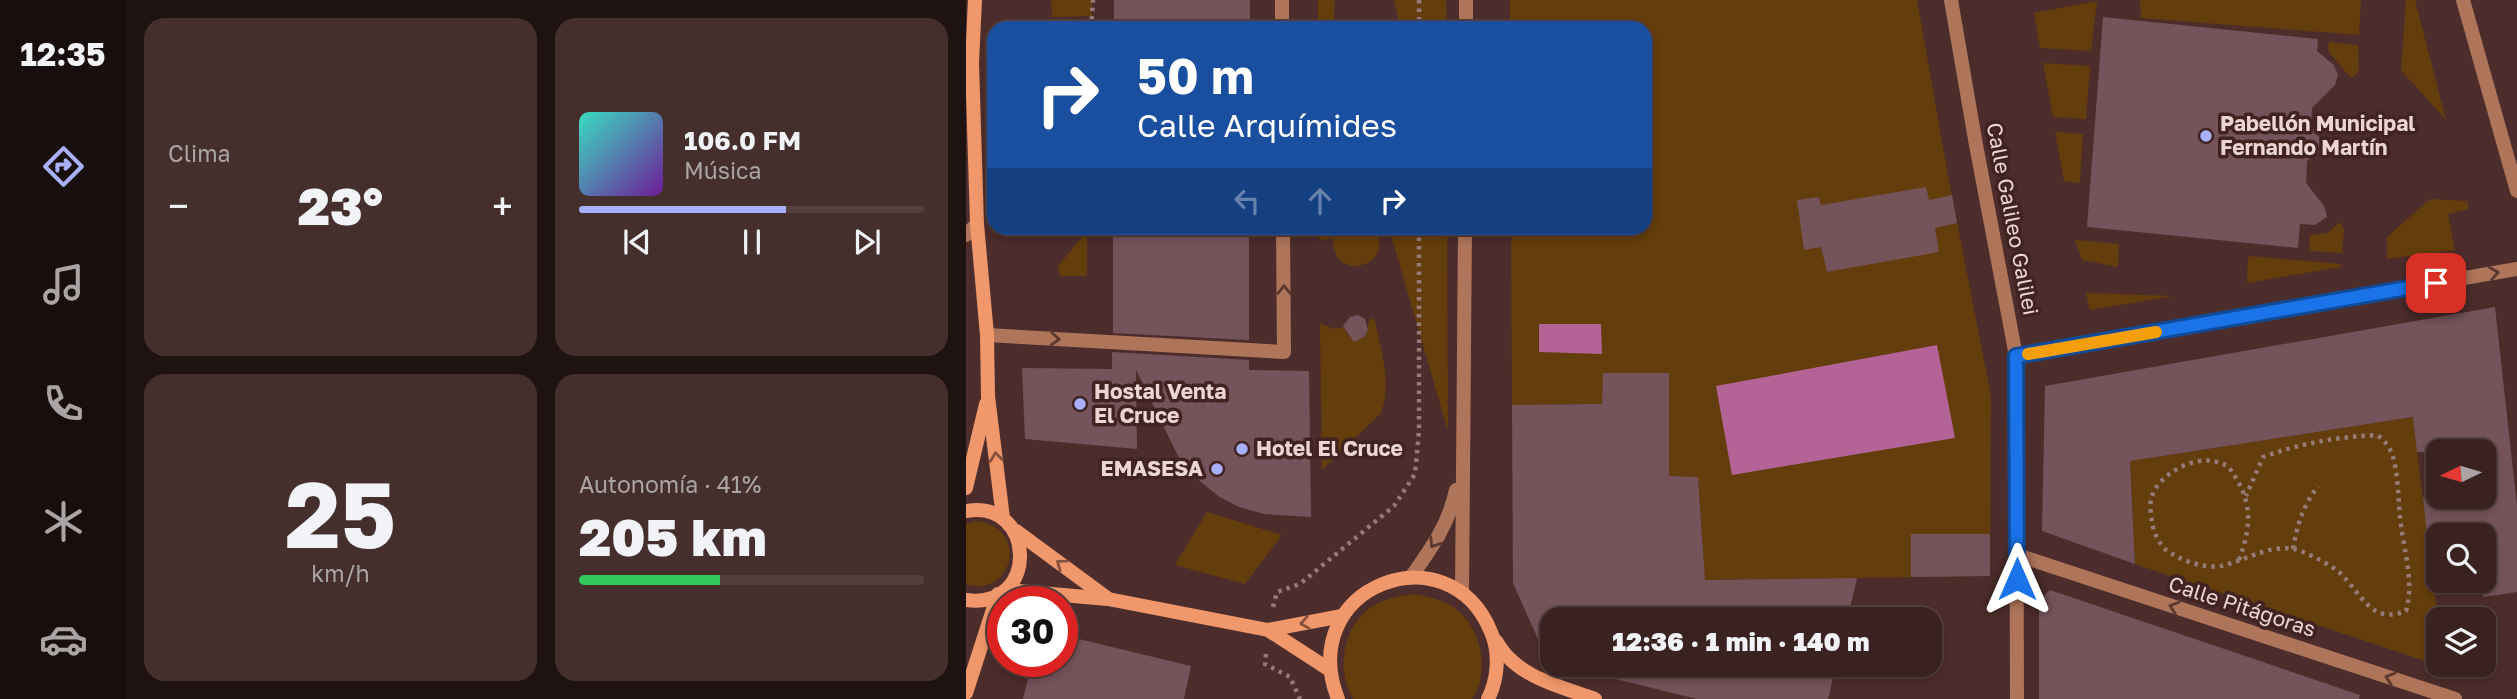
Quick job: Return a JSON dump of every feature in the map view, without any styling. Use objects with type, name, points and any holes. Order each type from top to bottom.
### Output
[{"type":"main road","points":[[975,0],[970,41],[971,230],[987,335],[988,396],[1003,518]]},
{"type":"main road","points":[[966,488],[988,396]]},
{"type":"main road","points":[[966,511],[975,509],[1003,518],[1013,529],[1108,599]]},
{"type":"main road","points":[[1008,586],[1015,579],[1022,554],[1013,529]]},
{"type":"main road","points":[[1338,699],[1329,670],[1331,642],[1342,616],[1360,596],[1384,582],[1410,577],[1438,581],[1462,593],[1487,621],[1497,656],[1496,675],[1488,699]]},
{"type":"main road","points":[[966,600],[977,601],[987,597]]},
{"type":"main road","points":[[1078,597],[1108,599],[1268,629],[1342,616]]},
{"type":"main road","points":[[1268,629],[1329,670]]},
{"type":"main road","points":[[966,693],[987,634]]},
{"type":"main road","points":[[1494,639],[1510,660],[1535,676],[1595,699]]},
{"type":"street","points":[[1282,0],[1282,21]]},
{"type":"street","points":[[1466,0],[1466,21]]},
{"type":"street","name":"Calle Galileo Galilei","points":[[1951,0],[2016,356],[2017,699]]},
{"type":"street","points":[[2462,0],[2517,191]]},
{"type":"street","points":[[987,335],[1284,352],[1283,235]]},
{"type":"street","points":[[1462,593],[1465,235]]},
{"type":"street","points":[[2016,356],[2517,269]]},
{"type":"street","points":[[1410,577],[1444,528],[1452,509],[1463,457]]},
{"type":"street","name":"Calle Pitágoras","points":[[2017,555],[2455,699]]},
{"type":"path","points":[[1092,21],[1093,0]]},
{"type":"path","points":[[1419,0],[1419,21]]},
{"type":"path","points":[[1268,629],[1277,592],[1300,584],[1394,506],[1415,474],[1419,431],[1419,235]]},
{"type":"path","points":[[2239,560],[2246,540],[2249,511],[2246,496],[2228,466],[2211,460],[2190,464],[2168,474],[2152,495],[2150,508],[2153,529],[2164,548],[2192,563],[2218,566],[2239,560],[2259,552],[2292,550],[2338,571],[2373,611],[2394,616],[2406,611],[2409,600],[2407,558],[2394,460],[2386,441],[2377,435],[2340,437],[2285,449],[2263,457],[2246,496]]},
{"type":"path","points":[[2292,550],[2298,522],[2318,486]]},
{"type":"shaded area","points":[[1051,0],[1092,0],[1092,16],[1052,17]]},
{"type":"shaded area","points":[[1318,0],[1335,0],[1334,21],[1318,21]]},
{"type":"shaded area","points":[[1394,0],[1446,0],[1447,21],[1398,21]]},
{"type":"shaded area","points":[[1510,0],[1917,0],[1991,396],[1990,576],[1700,580],[1703,548],[1698,478],[1669,476],[1669,373],[1604,373],[1602,404],[1512,405],[1511,235],[1652,235],[1652,21],[1510,21]]},
{"type":"shaded area","points":[[2140,0],[2361,0],[2359,35],[2141,18]]},
{"type":"shaded area","points":[[2406,0],[2415,0],[2446,120],[2401,70]]},
{"type":"shaded area","points":[[2097,1],[2091,51],[2040,48],[2034,13]]},
{"type":"shaded area","points":[[2329,42],[2358,45],[2359,72],[2351,78],[2328,51]]},
{"type":"shaded area","points":[[2043,63],[2090,66],[2086,119],[2053,117]]},
{"type":"shaded area","points":[[2055,132],[2083,134],[2080,183],[2064,181]]},
{"type":"shaded area","points":[[2430,199],[2467,201],[2469,209],[2448,214],[2455,250],[2387,259],[2387,237]]},
{"type":"shaded area","points":[[2340,222],[2344,229],[2342,253],[2309,251],[2310,235],[2328,233]]},
{"type":"shaded area","points":[[1084,235],[1087,235],[1087,276],[1060,276],[1058,266]]},
{"type":"shaded area","points":[[1319,235],[1376,235],[1379,241],[1378,252],[1372,260],[1352,266],[1342,262],[1335,253],[1333,238],[1319,241]]},
{"type":"shaded area","points":[[1391,235],[1447,235],[1448,431]]},
{"type":"shaded area","points":[[2075,240],[2119,244],[2118,267],[2082,260]]},
{"type":"shaded area","points":[[2248,256],[2341,264],[2340,267],[2247,283]]},
{"type":"shaded area","points":[[2086,293],[2174,296],[2090,310]]},
{"type":"shaded area","points":[[1374,317],[1386,378],[1381,413],[1322,470],[1320,323],[1334,329],[1344,327],[1353,339],[1364,337],[1368,322]]},
{"type":"shaded area","points":[[1539,324],[1601,324],[1602,354],[1539,352]]},
{"type":"shaded area","points":[[1937,345],[1955,438],[1732,475],[1716,386]]},
{"type":"shaded area","points":[[2413,417],[2426,523],[2426,593],[2435,593],[2436,607],[2426,607],[2426,661],[2135,564],[2130,461]]},
{"type":"shaded area","points":[[1207,512],[1282,535],[1245,584],[1175,565]]},
{"type":"shaded area","points":[[975,521],[992,526],[1004,535],[1009,547],[1009,560],[1004,572],[995,581],[982,586],[966,584],[966,524]]},
{"type":"shaded area","points":[[1414,594],[1451,606],[1465,617],[1472,627],[1481,651],[1482,664],[1478,688],[1472,699],[1353,699],[1345,675],[1344,662],[1345,649],[1354,625],[1378,603]]},
{"type":"building","points":[[1114,0],[1250,0],[1250,21],[1114,21]]},
{"type":"building","name":"Pabellón Municipal Fernando Martín","points":[[2103,17],[2318,39],[2317,51],[2334,65],[2338,75],[2335,85],[2312,108],[2311,126],[2326,147],[2307,161],[2306,183],[2324,206],[2327,217],[2315,225],[2300,224],[2298,248],[2087,227]]},
{"type":"building","points":[[1926,187],[1929,200],[1952,195],[1957,223],[1935,228],[1939,252],[1827,272],[1821,247],[1804,250],[1797,200],[1819,197],[1821,205]]},
{"type":"building","points":[[1113,235],[1249,235],[1249,340],[1113,333]]},
{"type":"building","points":[[2495,307],[2517,506],[2517,592],[2483,597],[2483,593],[2496,593],[2496,523],[2426,523],[2426,526],[2423,497],[2426,497],[2426,509],[2496,509],[2496,439],[2426,439],[2426,452],[2417,452],[2413,417],[2130,461],[2135,564],[2042,531],[2045,386]]},
{"type":"building","points":[[1358,315],[1365,319],[1368,330],[1364,337],[1354,342],[1343,326],[1350,317]]},
{"type":"building","name":"Hotel El Cruce","points":[[1112,352],[1249,360],[1249,370],[1309,371],[1311,517],[1264,514],[1239,507],[1218,496],[1195,477],[1180,460],[1136,370],[1137,449],[1025,439],[1022,368],[1112,369]]},
{"type":"building","points":[[1603,373],[1669,373],[1669,476],[1698,477],[1705,580],[1857,578],[1850,607],[1540,607],[1540,644],[1513,583],[1512,405],[1602,404]]},
{"type":"building","points":[[1911,534],[1990,534],[1990,576],[1911,577]]},
{"type":"building","points":[[2050,590],[2360,695],[2359,699],[2039,699],[2039,600]]},
{"type":"building","points":[[1078,639],[1191,666],[1184,699],[1023,699],[1028,677],[1078,677]]},
{"type":"building","points":[[1607,677],[1833,677],[1828,699],[1697,699]]},
{"type":"slow traffic","points":[[2028,354],[2156,332]]},
{"type":"place","name":"Pabellón Municipal Fernando Martín","points":[[2206,136]]},
{"type":"place","name":"Hostal Venta El Cruce","points":[[1080,404]]},
{"type":"place","name":"Hotel El Cruce","points":[[1242,449]]},
{"type":"place","name":"EMASESA","points":[[1217,469]]},
{"type":"route","points":[[2017,579],[2016,356],[2436,283]]}]
